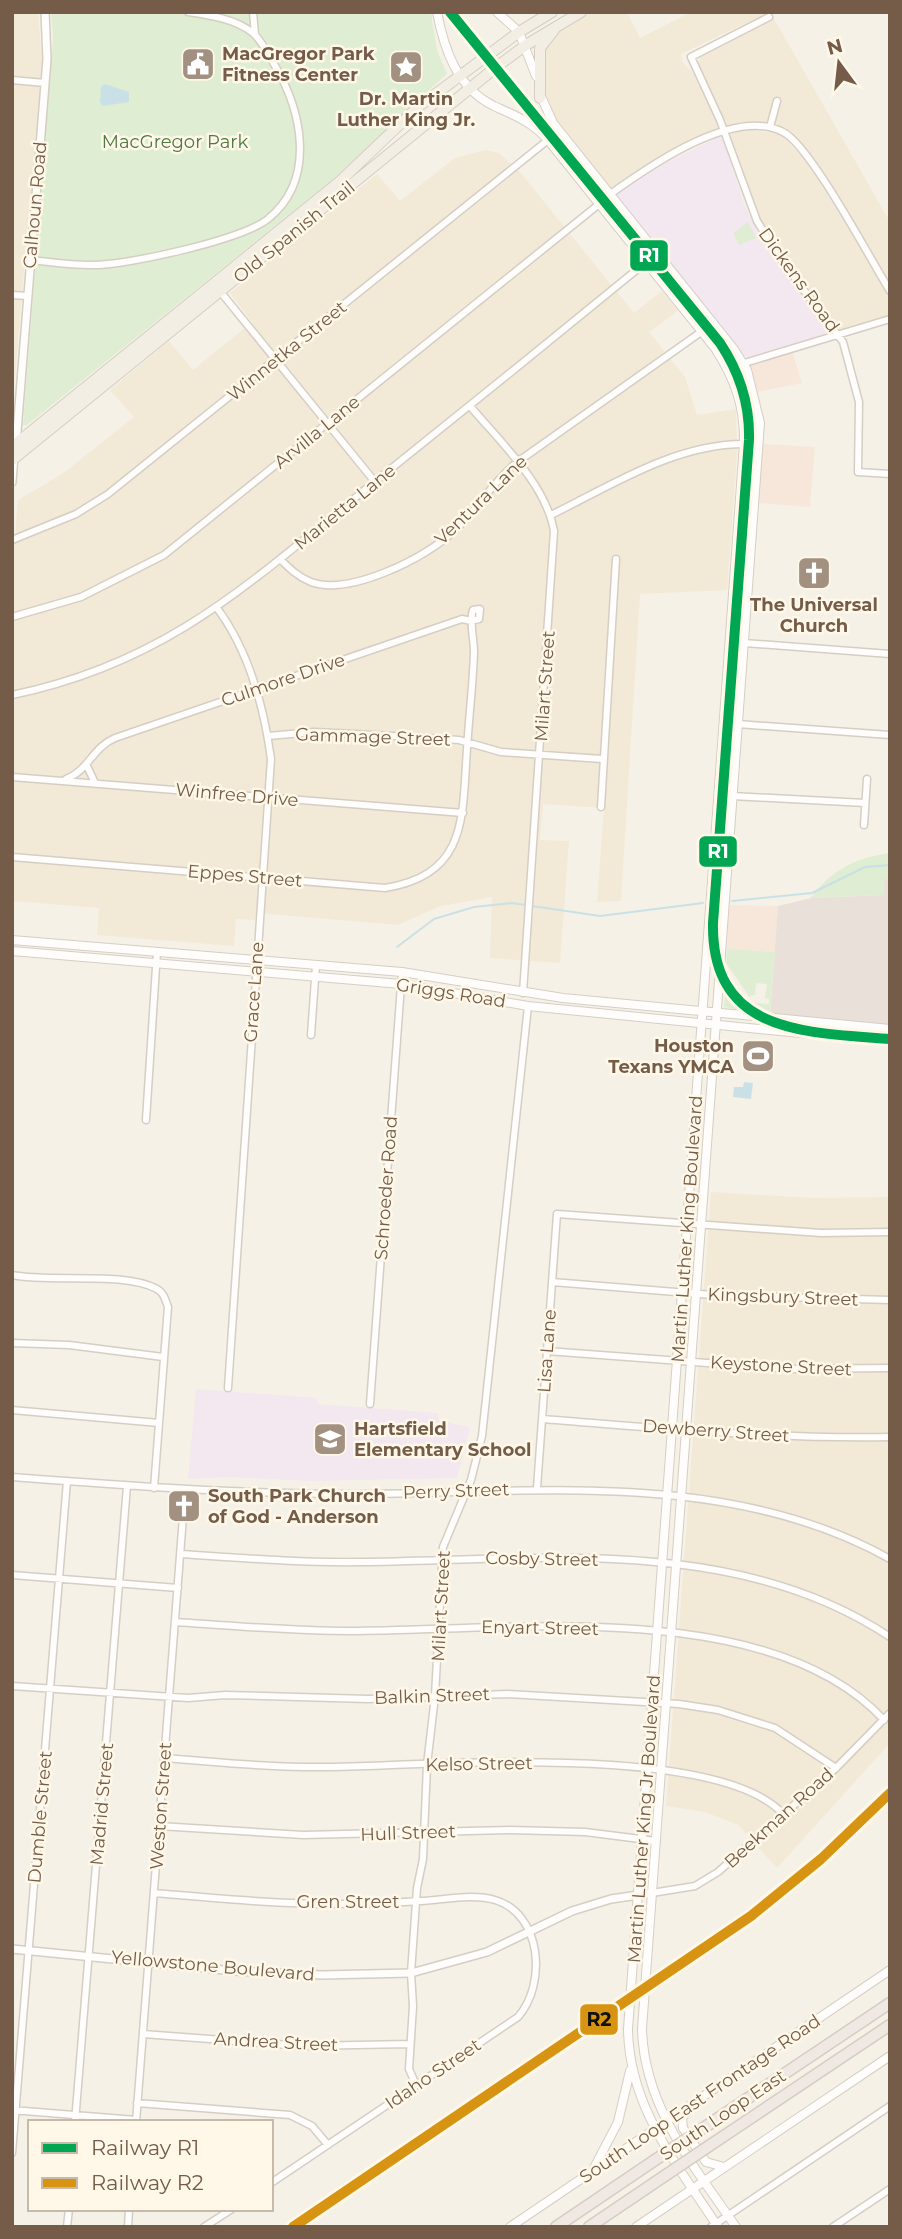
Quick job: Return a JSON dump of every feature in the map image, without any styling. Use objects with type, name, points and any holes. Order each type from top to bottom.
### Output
[{"type":"highway","name":"South Loop East","points":[[556,2227],[890,2003]]},
{"type":"highway","name":"South Loop East","points":[[589,2227],[890,2025]]},
{"type":"main road","name":"Martin Luther King Boulevard","points":[[437,12],[447,54],[460,76],[490,104],[530,123],[548,141],[728,368],[743,409],[744,444],[669,1472]]},
{"type":"main road","name":"Martin Luther King Boulevard","points":[[497,12],[519,32],[526,45],[536,70],[540,97],[553,124],[742,362],[755,394],[760,423],[681,1498]]},
{"type":"main road","name":"Old Spanish Trail","points":[[14,446],[338,183],[418,107],[519,32],[552,12]]},
{"type":"main road","name":"Old Spanish Trail","points":[[13,460],[470,88],[526,45],[581,12]]},
{"type":"main road","points":[[540,97],[540,48],[558,25]]},
{"type":"main road","name":"Griggs Road","points":[[12,940],[402,972],[523,993],[890,1029]]},
{"type":"main road","points":[[65,956],[66,944]]},
{"type":"main road","name":"Griggs Road","points":[[12,951],[401,984],[527,1006],[890,1042]]},
{"type":"main road","points":[[624,1017],[625,1004]]},
{"type":"main road","points":[[696,1099],[710,1101]]},
{"type":"main road","points":[[692,1156],[705,1156]]},
{"type":"main road","name":"Martin Luther King Jr Boulevard","points":[[669,1472],[628,2029],[631,2068],[640,2100],[654,2129],[715,2226]]},
{"type":"main road","name":"Martin Luther King Jr Boulevard","points":[[681,1498],[645,1984],[642,2059],[649,2085],[666,2121],[736,2227]]},
{"type":"main road","name":"South Loop East Frontage Road","points":[[510,2227],[890,1970]]},
{"type":"main road","points":[[632,1983],[645,1984]]},
{"type":"main road","points":[[628,2029],[642,2029]]},
{"type":"main road","points":[[636,2227],[890,2056]]},
{"type":"main road","points":[[584,2178],[605,2151],[618,2122],[631,2068]]},
{"type":"main road","points":[[726,2166],[717,2167],[706,2162],[683,2128],[682,2118],[733,2076]]},
{"type":"street","name":"Calhoun Road","points":[[12,482],[45,82],[45,12]]},
{"type":"street","points":[[188,12],[209,13],[233,22],[255,35]]},
{"type":"street","points":[[31,260],[89,265],[125,261],[238,235],[271,217],[296,178],[301,144],[286,86],[255,35],[253,12]]},
{"type":"street","name":"Dickens Road","points":[[769,17],[691,57],[724,132],[757,221],[784,264],[839,334],[849,358],[859,402],[858,472],[890,474]]},
{"type":"street","points":[[12,80],[45,82]]},
{"type":"street","points":[[770,127],[777,101]]},
{"type":"street","points":[[610,195],[671,154],[724,132],[754,125],[770,127],[792,137],[805,151],[890,291]]},
{"type":"street","name":"Winnetka Street","points":[[12,540],[47,528],[108,494],[548,141]]},
{"type":"street","name":"Arvilla Lane","points":[[12,617],[81,597],[154,561],[598,205]]},
{"type":"street","name":"Marietta Lane","points":[[12,695],[67,682],[118,664],[174,636],[217,608],[645,263]]},
{"type":"street","points":[[214,283],[375,482]]},
{"type":"street","points":[[12,295],[28,296]]},
{"type":"street","points":[[728,368],[890,319]]},
{"type":"street","name":"Ventura Lane","points":[[280,559],[300,576],[324,585],[341,584],[399,566],[431,549],[455,530],[489,489],[516,463],[701,331]]},
{"type":"street","name":"Milart Street","points":[[470,406],[538,489],[551,515],[554,545],[523,993]]},
{"type":"street","points":[[551,515],[680,454],[716,445],[744,444]]},
{"type":"street","points":[[601,807],[616,559]]},
{"type":"street","name":"Grace Lane","points":[[217,608],[238,642],[268,736],[271,759],[271,798],[255,972],[228,1388]]},
{"type":"street","points":[[463,813],[474,642],[471,621],[472,610],[480,609]]},
{"type":"street","name":"Culmore Drive","points":[[62,781],[87,766],[97,749],[110,740],[462,619],[471,621]]},
{"type":"street","points":[[744,643],[890,654]]},
{"type":"street","points":[[724,723],[890,735]]},
{"type":"street","name":"Gammage Street","points":[[268,736],[335,732],[467,743],[501,752],[602,759]]},
{"type":"street","points":[[87,766],[95,783]]},
{"type":"street","name":"Winfree Drive","points":[[12,776],[463,813]]},
{"type":"street","points":[[864,825],[867,779]]},
{"type":"street","points":[[732,796],[865,803]]},
{"type":"street","name":"Eppes Street","points":[[12,857],[385,888],[415,881],[439,866],[458,838],[463,813]]},
{"type":"street","points":[[146,1120],[157,952]]},
{"type":"street","points":[[311,1035],[316,965]]},
{"type":"street","name":"Schroeder Road","points":[[370,1404],[402,972]]},
{"type":"street","name":"Milart Street","points":[[416,2085],[409,2069],[413,2006],[411,1973],[435,1696],[442,1559],[445,1539],[477,1461],[487,1406],[527,1006]]},
{"type":"street","name":"Lisa Lane","points":[[537,1488],[557,1214],[687,1224]]},
{"type":"street","points":[[687,1224],[821,1233],[890,1233]]},
{"type":"street","points":[[12,1275],[134,1283],[156,1288],[164,1295],[168,1307],[153,1488]]},
{"type":"street","name":"Kingsbury Street","points":[[552,1282],[792,1299],[890,1300]]},
{"type":"street","points":[[12,1343],[69,1345],[163,1357]]},
{"type":"street","name":"Keystone Street","points":[[547,1351],[788,1369],[890,1368]]},
{"type":"street","points":[[12,1410],[159,1423]]},
{"type":"street","name":"Dewberry Street","points":[[542,1419],[823,1438],[890,1437]]},
{"type":"street","name":"Perry Street","points":[[12,1477],[185,1491],[235,1489],[337,1494],[537,1488],[681,1498],[754,1507],[802,1520],[859,1541],[890,1559]]},
{"type":"street","name":"Dumble Street","points":[[12,2153],[67,1481]]},
{"type":"street","name":"Madrid Street","points":[[76,2118],[127,1486]]},
{"type":"street","name":"Weston Street","points":[[136,2120],[185,1491]]},
{"type":"street","name":"Cosby Street","points":[[181,1554],[297,1562],[566,1558],[676,1565],[761,1579],[825,1603],[869,1623],[890,1637]]},
{"type":"street","points":[[12,1575],[178,1588]]},
{"type":"street","name":"Enyart Street","points":[[176,1622],[352,1631],[574,1626],[670,1634],[740,1645],[786,1658],[831,1680],[874,1709],[884,1720]]},
{"type":"street","name":"Balkin Street","points":[[12,1686],[170,1698],[225,1695],[356,1699],[507,1694],[666,1703],[718,1710],[775,1728],[836,1768]]},
{"type":"street","name":"Beekman Road","points":[[652,1893],[682,1889],[707,1879],[836,1768],[890,1713]]},
{"type":"street","name":"Kelso Street","points":[[164,1758],[292,1767],[530,1762],[661,1770],[707,1777],[756,1795],[784,1815]]},
{"type":"street","name":"Hull Street","points":[[159,1826],[303,1835],[560,1831],[656,1841]]},
{"type":"street","name":"Gren Street","points":[[154,1893],[294,1903],[416,1902],[490,1898],[507,1905],[527,1931]]},
{"type":"street","name":"Yellowstone Boulevard","points":[[12,1949],[148,1960],[234,1971],[321,1975],[411,1973],[472,1957],[572,1911],[652,1893]]},
{"type":"street","name":"Idaho Street","points":[[273,2182],[508,2024],[525,2009],[535,1987],[538,1968],[527,1931]]},
{"type":"street","name":"Andrea Street","points":[[143,2034],[302,2046],[410,2044]]},
{"type":"street","points":[[137,2103],[290,2115],[306,2121],[328,2145]]},
{"type":"street","points":[[715,2226],[727,2215],[890,2106]]},
{"type":"street","points":[[14,2110],[116,2120]]},
{"type":"street","points":[[833,2227],[890,2189]]},
{"type":"street","points":[[204,2227],[229,2211]]},
{"type":"shaded area","points":[[12,12],[38,12],[42,61],[12,411]]},
{"type":"shaded area","points":[[592,12],[627,12],[640,38],[691,12],[769,12],[681,54],[682,62],[693,73],[717,122],[718,130],[669,152],[611,188],[553,119],[546,105],[540,71],[545,46],[557,31]]},
{"type":"shaded area","points":[[773,17],[890,222],[890,286],[806,149],[786,130],[765,124],[726,127],[697,65],[702,54]]},
{"type":"shaded area","points":[[750,129],[781,135],[807,162],[890,297],[890,316],[840,330],[777,250],[759,221],[728,135]]},
{"type":"shaded area","points":[[719,137],[723,140],[744,204],[760,237],[829,327],[827,334],[748,357],[742,355],[617,199],[618,192],[651,170]]},
{"type":"shaded area","points":[[485,150],[499,153],[520,172],[634,313],[662,291],[678,311],[649,332],[685,377],[697,415],[736,409],[737,454],[727,590],[640,594],[621,901],[597,902],[604,808],[543,804],[540,840],[569,841],[560,963],[490,958],[492,897],[440,906],[398,925],[256,913],[255,920],[236,919],[234,946],[97,935],[99,908],[12,901],[12,571],[18,500],[62,474],[134,417],[110,390],[169,341],[193,370],[252,322],[230,293],[377,174],[400,201],[455,158]]},
{"type":"shaded area","points":[[792,351],[802,383],[757,392],[750,365]]},
{"type":"shaded area","points":[[762,444],[815,447],[810,507],[758,503]]},
{"type":"shaded area","points":[[890,878],[890,1026],[770,1015],[778,906],[811,898],[883,895],[884,879]]},
{"type":"shaded area","points":[[729,905],[778,906],[775,952],[727,949]]},
{"type":"shaded area","points":[[711,1192],[812,1198],[890,1197],[890,1743],[777,1868],[738,1825],[705,1812],[666,1806]]},
{"type":"shaded area","name":"Hartsfield Elementary School","points":[[196,1389],[317,1398],[317,1404],[438,1413],[438,1421],[470,1427],[457,1478],[309,1481],[228,1477],[188,1479]]},
{"type":"green space","name":"MacGregor Park","points":[[51,12],[431,12],[437,50],[447,74],[331,181],[27,425],[23,425],[53,38]]},
{"type":"green space","points":[[748,222],[756,238],[739,245],[733,233]]},
{"type":"green space","points":[[890,853],[890,878],[884,879],[883,895],[811,898],[827,880],[845,867],[866,858]]},
{"type":"green space","points":[[727,949],[775,952],[770,1012],[754,1003],[769,1004],[769,999],[765,998],[767,984],[756,983],[755,995],[749,996],[726,963]]},
{"type":"green space","points":[[726,984],[742,1005],[739,1010],[724,1007]]},
{"type":"water","points":[[105,84],[129,92],[129,102],[103,106],[100,102],[101,87]]},
{"type":"water","points":[[744,1082],[753,1083],[751,1099],[733,1097],[734,1087],[743,1087]]},
{"type":"waterway","points":[[732,901],[812,893],[865,867],[890,865]]},
{"type":"waterway","points":[[397,947],[434,919],[474,907],[512,903],[600,916],[703,903]]},
{"type":"railway","points":[[293,2227],[751,1916],[821,1859],[890,1793]]},
{"type":"rail line","name":"R1","points":[[450,12],[720,343],[742,389],[748,414],[749,440],[713,923],[717,960],[728,987],[746,1007],[770,1020],[797,1029],[890,1039]]},
{"type":"rail line","name":"R2","points":[[293,2227],[751,1916],[821,1859],[890,1793]]},
{"type":"place","name":"MacGregor Park Fitness Center","points":[[198,64]]},
{"type":"place","name":"Dr. Martin Luther King Jr.","points":[[406,67]]},
{"type":"place","name":"The Universal Church","points":[[814,573]]},
{"type":"place","name":"Houston Texans YMCA","points":[[758,1056]]},
{"type":"place","name":"Hartsfield Elementary School","points":[[330,1439]]},
{"type":"place","name":"South Park Church of God - Anderson","points":[[184,1506]]}]
